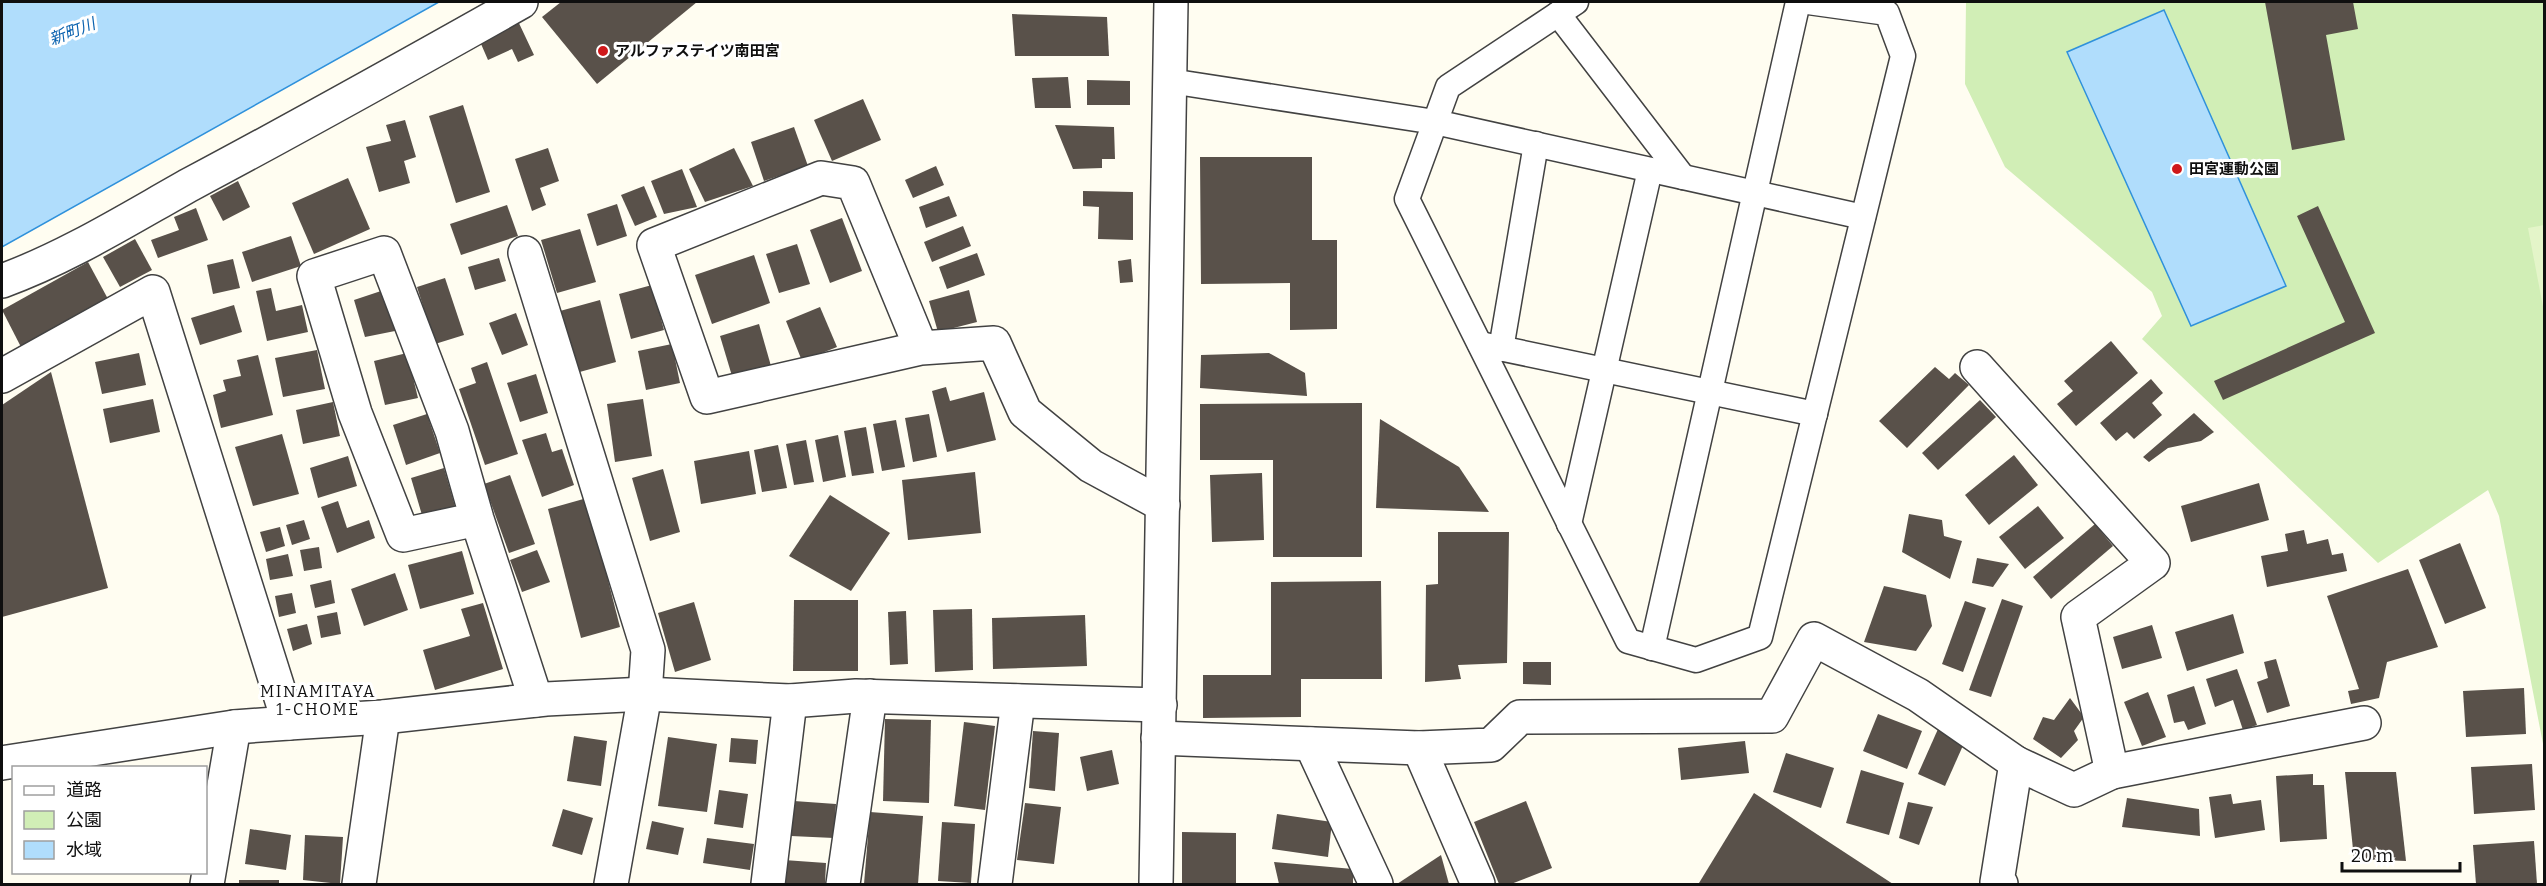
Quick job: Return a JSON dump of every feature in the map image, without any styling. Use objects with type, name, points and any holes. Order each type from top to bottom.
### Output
[{"type":"street","points":[[2,280],[36,269],[66,253],[379,83],[521,2]]},
{"type":"street","points":[[1156,885],[1171,2]]},
{"type":"street","points":[[921,348],[854,183],[821,178],[654,245],[707,398],[921,348],[994,343],[1025,412],[1091,466],[1163,505]]},
{"type":"street","points":[[477,519],[403,535],[356,413],[314,276],[384,253],[452,431],[477,519],[536,700]]},
{"type":"street","points":[[525,253],[648,650],[645,694],[611,885]]},
{"type":"street","points":[[2,376],[153,292],[289,723]]},
{"type":"street","points":[[1977,367],[2153,563],[2078,617],[2112,772]]},
{"type":"street","points":[[1158,738],[1419,748],[1491,745],[1520,717],[1772,716],[1814,639],[1918,695],[2016,763],[2074,790],[2112,772],[2364,723]]},
{"type":"street","points":[[2,763],[234,727],[383,717],[536,700],[645,694],[790,701],[870,696],[1160,705]]},
{"type":"street","points":[[843,885],[870,696]]},
{"type":"street","points":[[768,885],[790,701]]},
{"type":"street","points":[[995,885],[1018,701]]},
{"type":"street","points":[[359,885],[383,717]]},
{"type":"street","points":[[207,885],[234,727]]},
{"type":"street","points":[[1311,744],[1376,885]]},
{"type":"street","points":[[1419,748],[1478,885]]},
{"type":"street","points":[[2001,885],[1997,882],[2016,763]]},
{"type":"lane","points":[[1652,648],[1798,2]]},
{"type":"lane","points":[[1683,177],[1567,8],[1448,87],[1407,199],[1490,347],[1569,524],[1628,641],[1696,660],[1760,637],[1903,56],[1887,13],[1808,2]]},
{"type":"lane","points":[[1170,81],[1435,122],[1863,217]]},
{"type":"lane","points":[[1490,347],[1536,144]]},
{"type":"lane","points":[[1569,524],[1650,170]]},
{"type":"lane","points":[[1490,347],[1815,414]]},
{"type":"green space","name":"田宮運動公園","points":[[1966,2],[2544,2],[2544,749],[2499,516],[2488,490],[2378,563],[2142,339],[2162,316],[2152,292],[2005,167],[1965,84]]},
{"type":"green space","points":[[2544,225],[2544,312],[2528,228]]},
{"type":"water","name":"新町川","points":[[2,2],[439,2],[2,247]]},
{"type":"water","name":"田宮運動公園","points":[[2164,10],[2286,286],[2191,326],[2067,52]]},
{"type":"building","name":"アルファステイツ南田宮","points":[[561,2],[697,2],[597,84],[542,17]]},
{"type":"building","points":[[2265,2],[2353,2],[2358,29],[2326,35],[2345,140],[2292,150]]},
{"type":"building","points":[[1012,14],[1107,17],[1109,56],[1015,56]]},
{"type":"building","points":[[517,19],[534,55],[518,62],[512,49],[488,60],[478,37]]},
{"type":"building","points":[[1068,77],[1071,108],[1035,108],[1032,78]]},
{"type":"building","points":[[1087,80],[1130,81],[1130,105],[1087,105]]},
{"type":"building","points":[[863,99],[881,140],[832,161],[814,120]]},
{"type":"building","points":[[463,105],[490,192],[456,203],[429,116]]},
{"type":"building","points":[[405,120],[416,157],[404,161],[410,183],[379,192],[366,147],[391,141],[386,125]]},
{"type":"building","points":[[1055,125],[1114,127],[1115,159],[1102,159],[1102,168],[1073,169]]},
{"type":"building","points":[[794,127],[808,166],[764,181],[751,142]]},
{"type":"building","points":[[548,148],[559,181],[540,188],[546,205],[532,211],[515,159]]},
{"type":"building","points":[[734,148],[753,186],[705,202],[689,169]]},
{"type":"building","points":[[1200,157],[1312,157],[1312,240],[1337,240],[1337,329],[1290,330],[1290,283],[1201,284]]},
{"type":"building","points":[[936,166],[944,185],[913,198],[905,180]]},
{"type":"building","points":[[682,169],[697,207],[664,214],[651,181]]},
{"type":"building","points":[[348,178],[370,229],[314,254],[292,203]]},
{"type":"building","points":[[238,181],[250,207],[223,221],[210,196]]},
{"type":"building","points":[[644,186],[657,217],[635,226],[621,195]]},
{"type":"building","points":[[1083,191],[1133,192],[1133,240],[1098,239],[1099,207],[1083,206]]},
{"type":"building","points":[[949,196],[957,216],[926,228],[919,207]]},
{"type":"building","points":[[617,204],[627,236],[597,246],[587,214]]},
{"type":"building","points":[[507,205],[518,236],[461,255],[450,224]]},
{"type":"building","points":[[2318,206],[2375,333],[2223,400],[2214,381],[2345,322],[2297,216]]},
{"type":"building","points":[[196,208],[208,240],[158,258],[151,240],[179,230],[174,217]]},
{"type":"building","points":[[842,218],[862,271],[830,283],[810,230]]},
{"type":"building","points":[[963,226],[971,246],[932,262],[924,242]]},
{"type":"building","points":[[580,229],[596,282],[557,293],[541,240]]},
{"type":"building","points":[[291,236],[301,266],[252,282],[242,252]]},
{"type":"building","points":[[135,239],[152,270],[120,287],[103,257]]},
{"type":"building","points":[[797,244],[810,284],[779,293],[766,254]]},
{"type":"building","points":[[977,253],[985,275],[947,289],[939,267]]},
{"type":"building","points":[[754,255],[770,303],[712,324],[695,275]]},
{"type":"building","points":[[499,258],[506,281],[475,290],[468,267]]},
{"type":"building","points":[[233,259],[240,288],[213,294],[207,265]]},
{"type":"building","points":[[1131,259],[1133,282],[1120,283],[1118,261]]},
{"type":"building","points":[[88,262],[108,299],[21,347],[2,310]]},
{"type":"building","points":[[445,278],[464,335],[435,344],[417,287]]},
{"type":"building","points":[[652,285],[664,330],[631,339],[619,294]]},
{"type":"building","points":[[271,288],[276,311],[302,305],[308,332],[267,341],[256,291]]},
{"type":"building","points":[[387,289],[400,330],[365,337],[354,300]]},
{"type":"building","points":[[969,290],[977,322],[938,332],[929,301]]},
{"type":"building","points":[[600,300],[616,362],[576,373],[560,311]]},
{"type":"building","points":[[234,305],[242,332],[200,345],[191,318]]},
{"type":"building","points":[[820,307],[837,347],[802,361],[786,321]]},
{"type":"building","points":[[516,313],[528,345],[502,355],[489,323]]},
{"type":"building","points":[[759,324],[771,366],[732,376],[720,336]]},
{"type":"building","points":[[2111,341],[2138,373],[2076,426],[2057,404],[2073,391],[2064,381]]},
{"type":"building","points":[[672,344],[680,383],[646,390],[638,351]]},
{"type":"building","points":[[317,350],[325,389],[283,397],[275,358]]},
{"type":"building","points":[[139,353],[146,385],[102,394],[95,362]]},
{"type":"building","points":[[407,353],[418,398],[385,405],[374,361]]},
{"type":"building","points":[[1269,353],[1305,373],[1307,396],[1200,388],[1201,355]]},
{"type":"building","points":[[258,355],[273,415],[221,428],[213,395],[226,391],[223,380],[241,376],[237,360]]},
{"type":"building","points":[[487,362],[518,454],[485,465],[459,389],[476,383],[471,368]]},
{"type":"building","points":[[1935,367],[1949,379],[1955,373],[1969,385],[1907,448],[1879,421]]},
{"type":"building","points":[[51,372],[108,588],[2,617],[2,405]]},
{"type":"building","points":[[536,374],[548,413],[520,422],[507,383]]},
{"type":"building","points":[[2151,379],[2163,393],[2152,403],[2162,415],[2134,439],[2127,432],[2116,441],[2100,423]]},
{"type":"building","points":[[946,387],[950,401],[984,392],[996,440],[947,452],[932,391]]},
{"type":"building","points":[[153,399],[160,432],[110,443],[103,409]]},
{"type":"building","points":[[643,399],[652,456],[615,462],[607,404]]},
{"type":"building","points":[[1980,400],[1996,417],[1938,470],[1922,453]]},
{"type":"building","points":[[333,402],[340,436],[303,444],[296,410]]},
{"type":"building","points":[[1362,403],[1362,557],[1273,557],[1273,460],[1200,460],[1200,404]]},
{"type":"building","points":[[2194,413],[2214,432],[2201,441],[2168,448],[2149,462],[2143,457]]},
{"type":"building","points":[[427,414],[440,453],[406,465],[393,425]]},
{"type":"building","points":[[929,414],[937,457],[913,462],[905,418]]},
{"type":"building","points":[[1380,419],[1459,467],[1489,512],[1376,508]]},
{"type":"building","points":[[896,420],[905,467],[882,471],[873,424]]},
{"type":"building","points":[[866,427],[874,473],[852,476],[844,431]]},
{"type":"building","points":[[546,433],[552,452],[562,449],[574,485],[542,497],[522,440]]},
{"type":"building","points":[[282,434],[299,494],[253,506],[235,447]]},
{"type":"building","points":[[838,435],[846,477],[823,482],[815,440]]},
{"type":"building","points":[[806,440],[814,482],[794,485],[786,444]]},
{"type":"building","points":[[778,445],[787,488],[762,492],[754,450]]},
{"type":"building","points":[[749,451],[756,494],[701,504],[694,461]]},
{"type":"building","points":[[2014,455],[2038,485],[1989,525],[1965,495]]},
{"type":"building","points":[[348,456],[357,486],[318,498],[310,468]]},
{"type":"building","points":[[444,468],[455,506],[422,515],[411,478]]},
{"type":"building","points":[[663,469],[680,532],[650,541],[632,478]]},
{"type":"building","points":[[975,472],[981,533],[908,540],[902,480]]},
{"type":"building","points":[[1262,473],[1264,540],[1212,542],[1210,475]]},
{"type":"building","points":[[510,475],[535,544],[509,553],[484,484]]},
{"type":"building","points":[[2259,483],[2269,520],[2191,542],[2181,506]]},
{"type":"building","points":[[830,495],[890,533],[851,591],[789,556]]},
{"type":"building","points":[[587,498],[620,627],[581,638],[548,509]]},
{"type":"building","points":[[338,501],[347,528],[369,520],[375,538],[337,553],[321,507]]},
{"type":"building","points":[[2038,506],[2064,538],[2025,569],[1999,537]]},
{"type":"building","points":[[1909,514],[1942,520],[1944,536],[1962,541],[1950,579],[1902,552]]},
{"type":"building","points":[[304,520],[310,539],[292,545],[286,525]]},
{"type":"building","points":[[2095,524],[2113,546],[2051,599],[2033,577]]},
{"type":"building","points":[[280,527],[285,546],[266,552],[260,532]]},
{"type":"building","points":[[2304,530],[2307,544],[2328,539],[2332,555],[2343,553],[2347,571],[2267,587],[2261,556],[2288,551],[2285,534]]},
{"type":"building","points":[[1438,532],[1509,532],[1507,663],[1458,665],[1461,679],[1425,682],[1426,585],[1438,584]]},
{"type":"building","points":[[2460,543],[2486,608],[2445,624],[2419,560]]},
{"type":"building","points":[[319,547],[322,568],[304,571],[300,550]]},
{"type":"building","points":[[537,550],[550,582],[522,592],[510,560]]},
{"type":"building","points":[[462,551],[474,594],[420,609],[408,565]]},
{"type":"building","points":[[288,554],[293,576],[270,580],[266,559]]},
{"type":"building","points":[[1977,558],[2009,564],[1993,587],[1972,583]]},
{"type":"building","points":[[2408,569],[2438,647],[2387,662],[2379,698],[2351,704],[2348,691],[2359,689],[2327,596]]},
{"type":"building","points":[[395,573],[408,610],[364,626],[351,589]]},
{"type":"building","points":[[331,580],[335,603],[315,608],[310,585]]},
{"type":"building","points":[[1381,581],[1382,679],[1301,679],[1301,717],[1203,718],[1203,675],[1271,675],[1271,582]]},
{"type":"building","points":[[1884,586],[1926,595],[1932,626],[1916,651],[1864,642]]},
{"type":"building","points":[[292,593],[296,613],[279,617],[275,596]]},
{"type":"building","points":[[2002,599],[2023,606],[1991,697],[1969,690]]},
{"type":"building","points":[[794,600],[858,600],[858,671],[793,671]]},
{"type":"building","points":[[1965,601],[1986,608],[1963,672],[1942,664]]},
{"type":"building","points":[[694,602],[711,660],[675,672],[658,613]]},
{"type":"building","points":[[483,603],[503,669],[435,690],[423,650],[470,636],[461,609]]},
{"type":"building","points":[[972,609],[973,670],[935,672],[933,610]]},
{"type":"building","points":[[906,611],[908,664],[890,665],[888,612]]},
{"type":"building","points":[[337,612],[341,634],[321,638],[317,616]]},
{"type":"building","points":[[2233,614],[2244,653],[2187,671],[2175,632]]},
{"type":"building","points":[[1085,615],[1087,666],[993,669],[992,618]]},
{"type":"building","points":[[307,624],[312,644],[293,651],[287,629]]},
{"type":"building","points":[[2152,625],[2162,658],[2122,669],[2113,637]]},
{"type":"building","points":[[2276,659],[2290,706],[2267,713],[2257,682],[2268,678],[2264,662]]},
{"type":"building","points":[[1523,662],[1551,662],[1551,685],[1523,684]]},
{"type":"building","points":[[2237,669],[2257,725],[2243,730],[2233,700],[2215,707],[2206,679]]},
{"type":"building","points":[[2194,686],[2206,724],[2188,730],[2184,721],[2174,723],[2167,695]]},
{"type":"building","points":[[2524,688],[2526,734],[2466,737],[2463,691]]},
{"type":"building","points":[[2148,692],[2166,737],[2142,746],[2124,702]]},
{"type":"building","points":[[2070,698],[2084,717],[2074,731],[2078,740],[2061,758],[2033,739],[2043,717],[2054,720]]},
{"type":"building","points":[[1878,714],[1922,731],[1907,769],[1863,751]]},
{"type":"building","points":[[885,719],[931,720],[929,803],[883,801]]},
{"type":"building","points":[[964,722],[995,726],[985,810],[954,806]]},
{"type":"building","points":[[1938,729],[1965,741],[1945,786],[1918,774]]},
{"type":"building","points":[[1033,731],[1059,733],[1055,791],[1029,788]]},
{"type":"building","points":[[574,736],[607,741],[601,786],[567,781]]},
{"type":"building","points":[[668,737],[717,744],[707,812],[658,806]]},
{"type":"building","points":[[731,738],[758,740],[756,764],[729,762]]},
{"type":"building","points":[[1745,741],[1749,773],[1681,780],[1678,748]]},
{"type":"building","points":[[1112,750],[1119,784],[1087,791],[1080,757]]},
{"type":"building","points":[[1786,753],[1834,768],[1821,808],[1773,792]]},
{"type":"building","points":[[2532,764],[2535,810],[2474,814],[2471,767]]},
{"type":"building","points":[[1861,770],[1904,783],[1889,835],[1846,823]]},
{"type":"building","points":[[2345,772],[2396,772],[2406,861],[2354,859]]},
{"type":"building","points":[[2313,774],[2313,785],[2324,785],[2327,839],[2280,842],[2276,776]]},
{"type":"building","points":[[719,790],[748,794],[743,828],[714,824]]},
{"type":"building","points":[[1754,793],[1893,884],[1699,883]]},
{"type":"building","points":[[2231,794],[2233,804],[2261,800],[2265,830],[2215,838],[2209,797]]},
{"type":"building","points":[[2127,798],[2199,809],[2200,836],[2122,827]]},
{"type":"building","points":[[794,801],[836,804],[834,838],[791,836]]},
{"type":"building","points":[[1526,801],[1552,868],[1511,884],[1499,884],[1474,822]]},
{"type":"building","points":[[1908,802],[1933,807],[1919,845],[1899,838]]},
{"type":"building","points":[[1025,803],[1061,807],[1054,864],[1017,860]]},
{"type":"building","points":[[563,809],[593,818],[582,855],[552,846]]},
{"type":"building","points":[[870,812],[923,816],[918,884],[864,884]]},
{"type":"building","points":[[1277,814],[1332,822],[1328,857],[1272,849]]},
{"type":"building","points":[[652,821],[684,828],[678,855],[646,849]]},
{"type":"building","points":[[942,822],[975,824],[971,883],[938,881]]},
{"type":"building","points":[[250,829],[291,835],[286,870],[245,864]]},
{"type":"building","points":[[1182,832],[1236,833],[1236,884],[1182,884]]},
{"type":"building","points":[[305,835],[343,837],[340,884],[303,880]]},
{"type":"building","points":[[707,838],[754,844],[750,870],[703,863]]},
{"type":"building","points":[[2534,841],[2537,884],[2476,884],[2473,845]]},
{"type":"building","points":[[1441,855],[1449,884],[1397,884]]},
{"type":"building","points":[[784,860],[826,863],[825,884],[782,884]]},
{"type":"building","points":[[1274,862],[1353,869],[1353,884],[1279,884]]},
{"type":"building","points":[[239,880],[279,880],[279,884],[239,884]]},
{"type":"place","name":"アルファステイツ南田宮","points":[[603,51]]},
{"type":"place","name":"田宮運動公園","points":[[2177,169]]},
{"type":"district","name":"MINAMITAYA 1-CHOME","points":[[318,700]]}]
